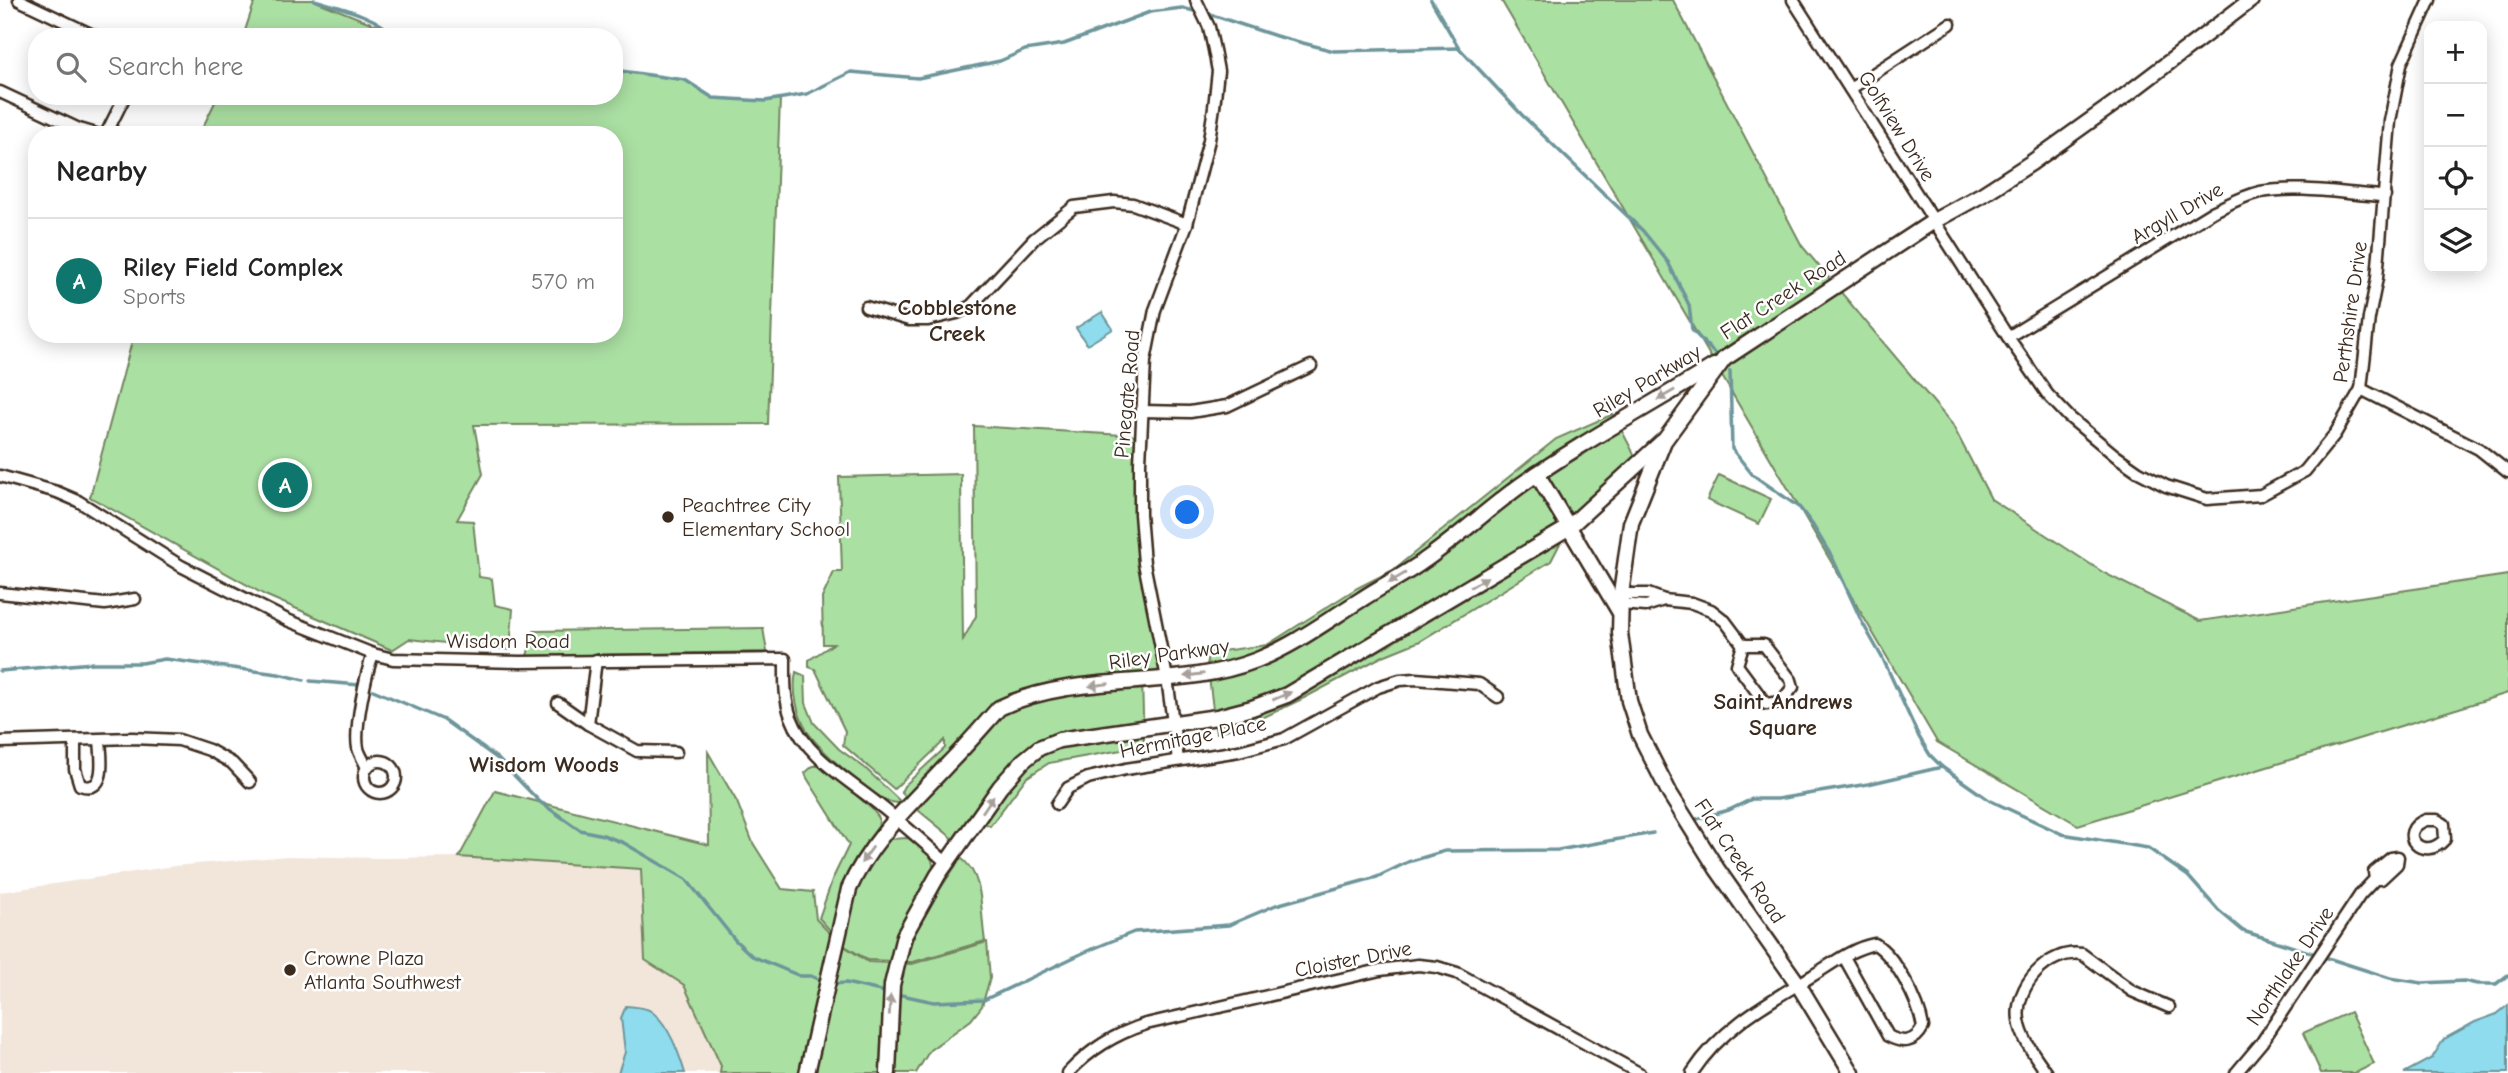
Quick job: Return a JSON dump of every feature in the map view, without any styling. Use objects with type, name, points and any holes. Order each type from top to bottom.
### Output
[{"type":"street","points":[[19,0],[78,28]]},
{"type":"street","name":"Golfview Drive","points":[[1793,0],[1969,272]]},
{"type":"street","name":"Flat Creek Road","points":[[1852,1073],[1798,984],[1717,869],[1656,770],[1640,735],[1629,701],[1622,664],[1620,604],[1631,523],[1664,441],[1724,359],[1934,221],[2031,163],[2122,98],[2250,0]]},
{"type":"street","name":"Perthshire Drive","points":[[1969,272],[2008,337],[2057,405],[2116,456],[2166,486],[2207,499],[2261,495],[2305,471],[2335,434],[2361,390],[2396,86],[2401,64],[2430,0]]},
{"type":"street","name":"Pinegate Road","points":[[1178,760],[1167,678],[1144,558],[1140,514],[1142,411],[1145,361],[1155,310],[1186,224],[1209,140],[1214,107],[1218,71],[1206,20],[1197,2]]},
{"type":"street","points":[[1850,89],[1950,24]]},
{"type":"street","points":[[0,92],[73,126]]},
{"type":"street","points":[[107,126],[120,105]]},
{"type":"street","name":"Argyll Drive","points":[[2008,337],[2214,211],[2245,196],[2293,190],[2385,196]]},
{"type":"street","points":[[866,307],[909,320],[928,320],[957,313],[971,306],[1034,239],[1074,207],[1114,202],[1133,204],[1186,224]]},
{"type":"street","name":"Riley Parkway","points":[[807,1073],[849,889],[860,864],[870,848],[999,708],[1017,700],[1065,688],[1217,671],[1243,665],[1283,647],[1336,618],[1361,599],[1423,562],[1537,474],[1611,426],[1724,359]]},
{"type":"street","points":[[1142,411],[1190,412],[1227,406],[1311,366]]},
{"type":"street","points":[[2361,390],[2479,449],[2508,472]]},
{"type":"street","points":[[888,1073],[890,1004],[898,952],[915,912],[1000,787],[1023,761],[1039,748],[1070,738],[1237,712],[1287,695],[1568,528],[1664,441]]},
{"type":"street","points":[[1537,474],[1568,528],[1620,604],[1648,594],[1664,600],[1692,603],[1711,610],[1726,621],[1743,645]]},
{"type":"street","name":"Wisdom Road","points":[[0,475],[78,501],[181,566],[287,620],[373,654],[393,659],[520,662],[785,659],[787,701],[792,719],[803,738],[834,772],[947,863]]},
{"type":"street","points":[[0,593],[105,604],[135,598]]},
{"type":"street","points":[[1743,645],[1764,645],[1791,680],[1793,687],[1781,702],[1766,704],[1737,665],[1743,645]]},
{"type":"street","points":[[368,768],[358,748],[358,728],[373,654]]},
{"type":"street","points":[[588,724],[596,660]]},
{"type":"street","name":"Hermitage Place","points":[[1057,804],[1068,788],[1088,778],[1239,751],[1284,739],[1378,687],[1400,680],[1479,684],[1498,697]]},
{"type":"street","points":[[558,703],[588,724],[637,751],[676,752]]},
{"type":"street","points":[[75,740],[77,779],[80,785],[86,787],[99,782],[100,740]]},
{"type":"street","points":[[0,742],[179,740],[209,750],[232,762],[250,782]]},
{"type":"street","name":"Northlake Drive","points":[[2236,1073],[2262,1042],[2360,895],[2375,879],[2381,879],[2397,864],[2398,857],[2414,844]]},
{"type":"street","points":[[1692,1073],[1711,1047],[1728,1030],[1769,1001],[1798,984],[1843,957],[1855,950],[1875,944],[1886,951],[1916,1000],[1923,1027],[1919,1035],[1898,1042],[1888,1036],[1843,957]]},
{"type":"street","points":[[2047,1073],[2024,1035],[2018,1012],[2023,990],[2041,968],[2051,961],[2074,953],[2082,954],[2132,991],[2169,1007]]},
{"type":"street","name":"Cloister Drive","points":[[1068,1073],[1079,1060],[1110,1038],[1138,1026],[1380,970],[1418,965],[1437,967],[1480,984],[1639,1073]]},
{"type":"shaded area","points":[[287,856],[459,857],[641,869],[645,960],[684,985],[721,1067],[720,1073],[0,1073],[0,892],[174,866]]},
{"type":"green space","points":[[255,0],[313,0],[383,28],[246,28]]},
{"type":"green space","points":[[1501,0],[1673,0],[1802,246],[1952,424],[1991,499],[2104,573],[2200,621],[2508,575],[2508,693],[2078,825],[1937,742]]},
{"type":"green space","points":[[623,71],[685,80],[714,98],[765,101],[780,99],[768,424],[474,425],[483,474],[457,520],[473,521],[479,577],[492,579],[495,605],[513,609],[510,650],[409,639],[392,650],[265,595],[90,497],[132,343],[623,343],[623,126],[203,126],[214,105],[623,105]]},
{"type":"green space","points":[[1613,414],[1635,456],[1619,480],[1568,528],[1551,561],[1420,641],[1383,656],[1258,720],[1216,733],[1206,653],[1267,645],[1357,588],[1393,570],[1556,439]]},
{"type":"green space","points":[[974,426],[1139,436],[1143,547],[1167,678],[1142,680],[1144,746],[1049,763],[1026,778],[990,826],[975,818],[956,841],[918,810],[947,776],[946,759],[908,799],[901,792],[904,786],[945,748],[945,740],[894,789],[843,745],[845,731],[815,669],[809,667],[809,660],[833,644],[823,644],[822,598],[834,572],[842,572],[839,477],[961,474],[963,640],[976,616]]},
{"type":"green space","points":[[1719,475],[1771,499],[1759,524],[1707,500]]},
{"type":"green space","points":[[763,628],[767,652],[527,656],[534,631]]},
{"type":"green space","points":[[796,672],[805,676],[806,703],[814,723],[839,749],[865,768],[902,803],[891,802],[871,791],[813,739],[798,710],[795,695]]},
{"type":"green space","points":[[708,752],[737,802],[753,843],[782,889],[813,892],[816,919],[838,942],[868,962],[912,964],[987,942],[990,978],[982,1006],[971,1020],[930,1050],[916,1073],[720,1073],[721,1066],[684,985],[645,960],[641,869],[459,857],[495,791],[709,845]]},
{"type":"green space","points":[[813,766],[823,766],[879,818],[878,834],[835,936],[819,918],[833,878],[849,845],[807,778],[805,773]]},
{"type":"green space","points":[[908,838],[931,858],[933,878],[893,961],[868,960],[840,943],[858,884],[873,858],[889,839]]},
{"type":"green space","points":[[961,858],[969,866],[978,885],[985,941],[913,962],[904,962],[921,917]]},
{"type":"green space","points":[[2350,1012],[2374,1064],[2355,1073],[2321,1073],[2303,1033]]},
{"type":"water","points":[[1102,312],[1113,329],[1087,345],[1076,328]]},
{"type":"water","points":[[2508,1005],[2508,1073],[2404,1073],[2432,1058],[2444,1039],[2475,1022],[2497,1014]]},
{"type":"water","points":[[626,1006],[649,1010],[656,1015],[676,1047],[685,1073],[618,1073],[625,1052],[621,1018]]},
{"type":"waterway","points":[[314,0],[369,18],[385,28]]},
{"type":"waterway","points":[[1431,0],[1459,48],[1522,115],[1643,231],[1668,262],[1689,305],[1692,330],[1717,356]]},
{"type":"waterway","points":[[623,71],[685,80],[713,98],[765,101],[807,94],[851,72],[918,78],[1000,61],[1025,50],[1064,44],[1150,12],[1182,8],[1198,12]]},
{"type":"waterway","points":[[1206,13],[1276,36],[1334,51],[1459,48]]},
{"type":"waterway","points":[[1730,371],[1732,449],[1752,474],[1800,508],[1812,524],[1833,559],[1919,737],[1930,755],[1942,767],[1989,800],[2062,834],[2148,848],[2188,876],[2218,910],[2243,931],[2390,978],[2422,983],[2464,981],[2496,984],[2508,975]]},
{"type":"waterway","points":[[0,671],[93,663],[142,663],[165,659],[304,680]]},
{"type":"waterway","points":[[310,681],[360,685]]},
{"type":"waterway","points":[[373,690],[444,720],[498,759],[540,802],[580,830],[624,843],[686,879],[735,940],[752,956],[800,976],[811,976],[823,981]]},
{"type":"waterway","points":[[1697,819],[1729,810],[1752,799],[1777,799],[1868,784],[1942,767]]},
{"type":"waterway","points":[[897,994],[934,1002],[984,1000],[1134,932],[1229,925],[1276,905],[1377,877],[1408,862],[1445,851],[1558,850],[1653,833]]},
{"type":"waterway","points":[[832,984],[846,983],[885,992]]},
{"type":"place","name":"Riley Field Complex","points":[[285,485]]},
{"type":"place","name":"Peachtree City Elementary School","points":[[668,517]]},
{"type":"place","name":"Crowne Plaza Atlanta Southwest","points":[[290,970]]},
{"type":"district","name":"Cobblestone Creek","points":[[957,320]]},
{"type":"district","name":"Saint Andrews Square","points":[[1783,714]]},
{"type":"district","name":"Wisdom Woods","points":[[544,764]]}]
